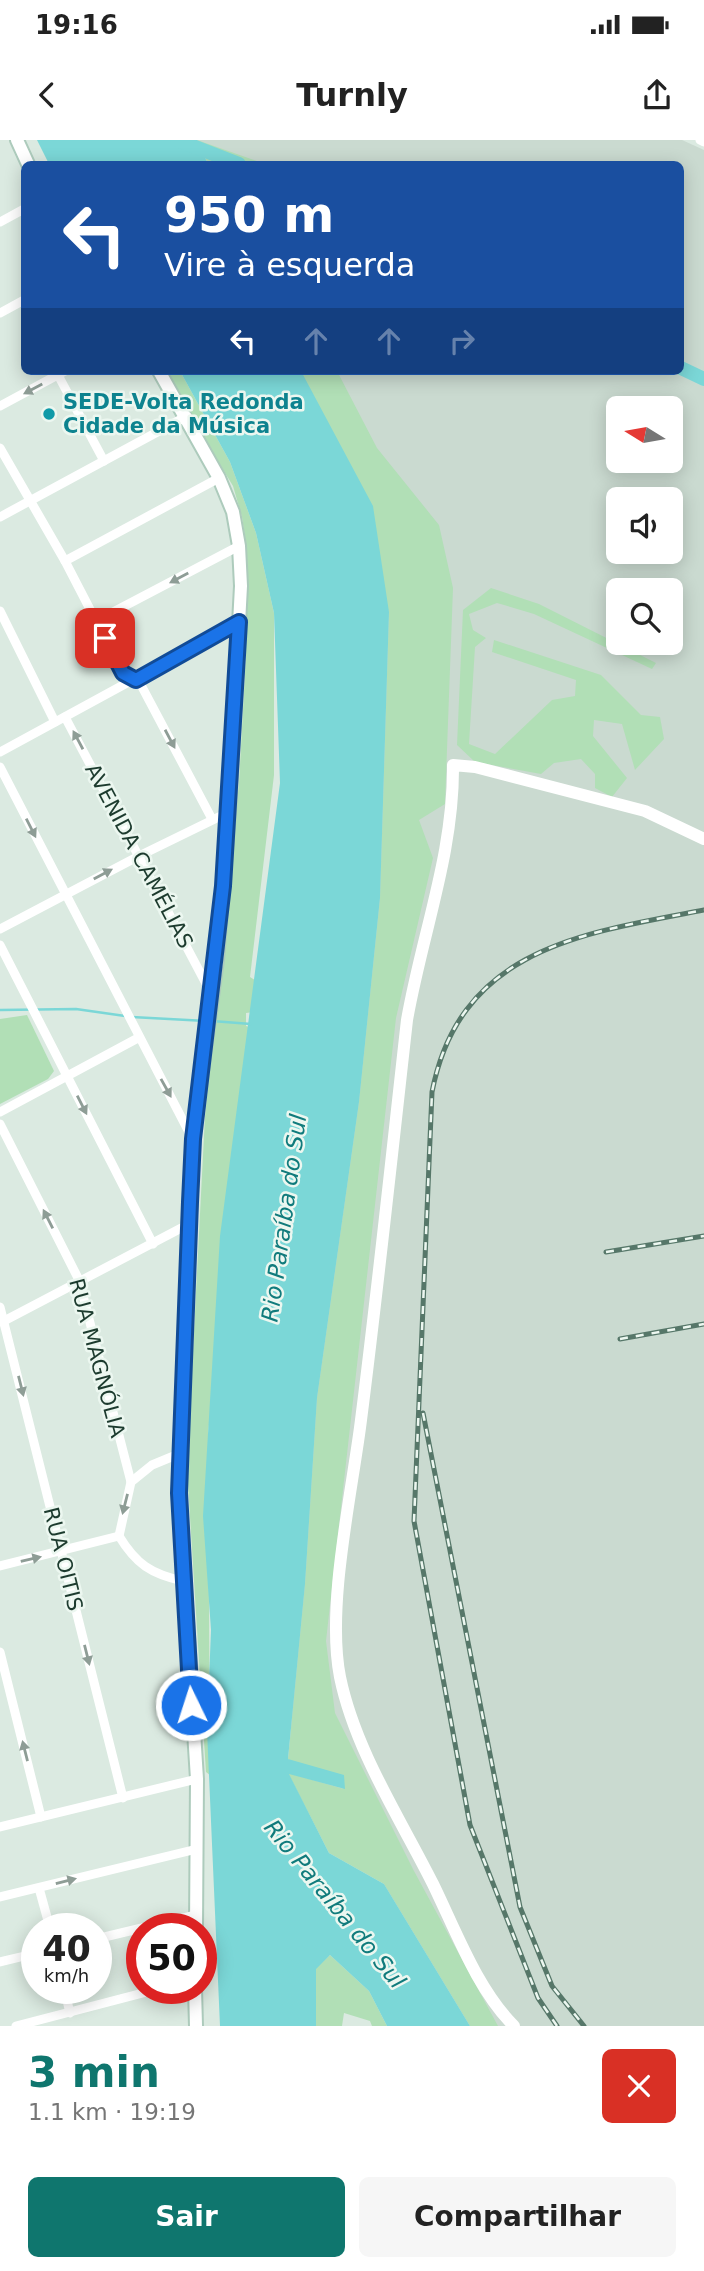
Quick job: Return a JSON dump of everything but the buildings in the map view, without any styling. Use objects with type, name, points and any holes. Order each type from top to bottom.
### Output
[{"type":"main road","points":[[17,140],[27,161]]},
{"type":"main road","points":[[161,375],[187,416],[219,478],[233,512],[239,546],[239,622],[229,812],[210,1014],[193,1139],[181,1453],[183,1581],[197,1779],[196,1913]]},
{"type":"main road","points":[[514,2026],[502,2014],[472,1962],[375,1770],[353,1722],[340,1677],[336,1643],[346,1530],[407,1020],[416,966],[447,849],[453,806],[453,765],[475,767],[645,811],[704,839]]},
{"type":"main road","points":[[195,2004],[196,2026]]},
{"type":"street","points":[[0,222],[21,211]]},
{"type":"street","points":[[0,313],[21,302]]},
{"type":"street","points":[[0,406],[58,375]]},
{"type":"street","points":[[63,375],[104,461]]},
{"type":"street","points":[[0,517],[187,416]]},
{"type":"street","points":[[0,448],[65,561],[123,673],[136,680],[212,819]]},
{"type":"street","points":[[65,561],[219,478]]},
{"type":"street","points":[[96,621],[239,546]]},
{"type":"street","points":[[0,611],[55,722]]},
{"type":"street","points":[[0,752],[239,622]]},
{"type":"street","name":"AVENIDA CAMÉLIAS","points":[[65,717],[212,995]]},
{"type":"street","points":[[0,767],[138,1038],[193,1139]]},
{"type":"street","points":[[0,929],[229,812]]},
{"type":"street","points":[[0,944],[153,1244]]},
{"type":"street","points":[[0,1112],[68,1078],[138,1038]]},
{"type":"street","name":"RUA MAGNÓLIA","points":[[0,1124],[79,1280],[131,1482]]},
{"type":"street","points":[[3,1321],[190,1224]]},
{"type":"street","name":"RUA OITIS","points":[[0,1307],[123,1798]]},
{"type":"street","points":[[181,1453],[152,1465],[131,1482],[123,1505],[119,1536],[142,1567],[152,1573],[183,1581]]},
{"type":"street","points":[[0,1566],[119,1536]]},
{"type":"street","points":[[0,1652],[41,1818]]},
{"type":"street","points":[[0,1827],[197,1779]]},
{"type":"street","points":[[0,1898],[197,1849]]},
{"type":"street","points":[[39,1888],[46,1913]]},
{"type":"street","points":[[0,1962],[21,1957]]},
{"type":"street","points":[[16,2026],[126,1998]]},
{"type":"street","points":[[68,2004],[70,2013]]},
{"type":"shaded area","points":[[197,140],[682,140],[704,150],[704,2026],[470,2026],[384,1884],[288,1773],[373,506],[303,375],[684,375],[684,161],[207,161]]},
{"type":"green space","points":[[197,140],[256,161],[207,161]]},
{"type":"green space","points":[[165,375],[182,375],[230,462],[256,533],[274,613],[274,775],[250,977],[269,989],[268,1010],[246,1013],[246,1026],[262,1031],[208,1432],[210,1775],[206,1772],[187,1469],[205,1116],[239,783],[246,654],[246,545],[242,517],[233,486]]},
{"type":"green space","points":[[302,375],[339,375],[377,448],[439,525],[453,588],[445,804],[419,820],[433,858],[396,1018],[326,1641],[335,1713],[414,1871],[498,2026],[470,2026],[384,1884],[329,1853],[288,1773],[344,1789],[288,1759],[305,1584],[317,1398],[359,1102],[380,898],[389,612]]},
{"type":"green space","points":[[491,588],[539,604],[606,638],[606,648],[534,614],[497,603],[469,614],[473,630],[486,638],[475,647],[469,744],[495,754],[552,700],[575,696],[576,680],[492,652],[494,640],[601,675],[641,715],[660,717],[664,739],[635,770],[622,724],[594,720],[593,736],[627,778],[612,797],[595,788],[595,774],[581,759],[554,763],[541,774],[475,762],[457,745],[463,610]]},
{"type":"green space","points":[[622,655],[640,655],[656,663],[652,669]]},
{"type":"green space","points":[[27,1015],[54,1071],[48,1079],[0,1104],[0,1019]]},
{"type":"green space","points":[[330,1955],[369,1991],[387,2026],[372,2026],[370,2021],[344,2013],[342,2026],[316,2026],[316,1968]]},
{"type":"water","points":[[37,140],[197,140],[207,161],[48,161]]},
{"type":"water","name":"Rio Paraíba do Sul","points":[[182,375],[303,375],[373,506],[389,612],[380,898],[359,1102],[317,1398],[305,1584],[288,1759],[344,1775],[345,1789],[289,1774],[329,1853],[384,1884],[470,2026],[387,2026],[369,1991],[330,1955],[316,1969],[316,2026],[220,2026],[207,1730],[211,1630],[203,1516],[220,1236],[280,783],[274,613],[256,533],[230,462]]},
{"type":"waterway","points":[[177,140],[231,161]]},
{"type":"waterway","points":[[684,369],[704,379]]},
{"type":"waterway","points":[[0,1010],[76,1009],[125,1016]]},
{"type":"waterway","points":[[132,1017],[206,1021]]},
{"type":"waterway","points":[[212,1021],[251,1024]]},
{"type":"railway","points":[[557,2026],[538,1998],[470,1825],[414,1521],[432,1092],[447,1044],[469,1006],[498,977],[533,956],[572,940],[614,928],[704,910]]},
{"type":"railway","points":[[606,1252],[704,1236]]},
{"type":"railway","points":[[620,1339],[704,1324]]},
{"type":"railway","points":[[423,1413],[520,1907],[552,1986],[584,2026]]},
{"type":"place","name":"SEDE-Volta Redonda Cidade da Música","points":[[49,414]]},
{"type":"route","points":[[105,638],[123,673],[136,680],[239,622],[229,812],[217,960],[193,1139],[190,1202],[179,1493],[191,1705]]}]
